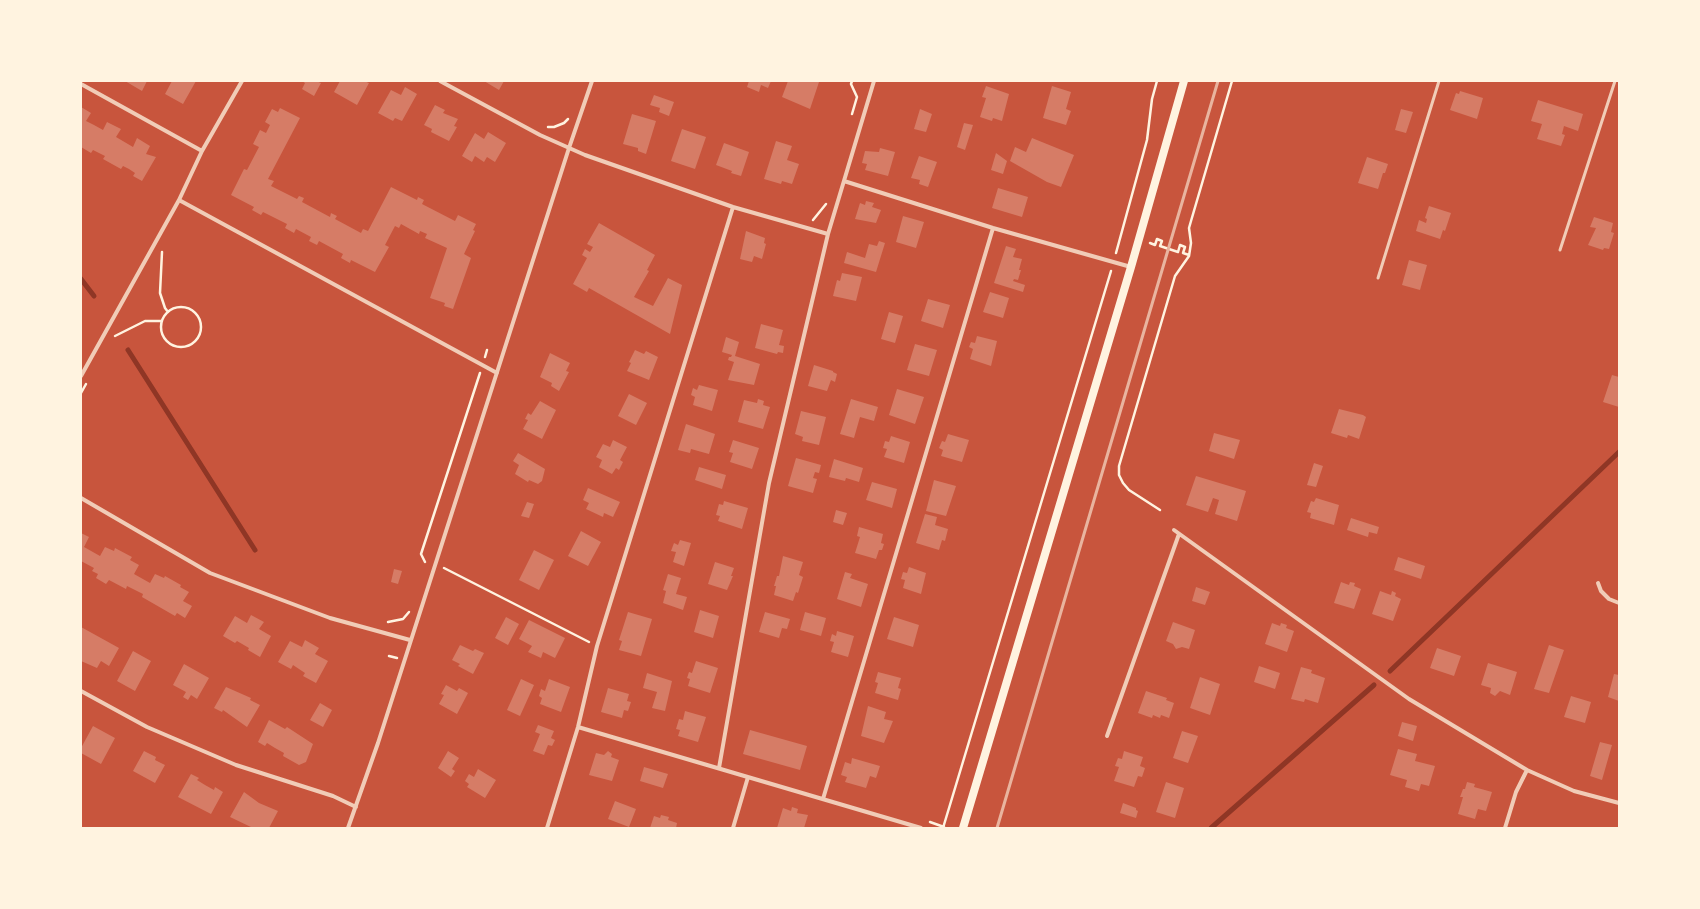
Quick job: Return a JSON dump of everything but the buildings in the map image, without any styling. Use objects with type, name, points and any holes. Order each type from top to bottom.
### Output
[{"type":"main road","points":[[962,828],[1131,267],[1184,81]]},
{"type":"street","points":[[81,376],[179,200],[202,151],[242,81]]},
{"type":"street","points":[[440,81],[540,135],[569,148],[733,207],[828,234]]},
{"type":"street","points":[[348,828],[378,743],[569,148],[592,81]]},
{"type":"street","points":[[719,768],[769,484],[828,234],[874,81]]},
{"type":"street","points":[[81,84],[202,151]]},
{"type":"street","points":[[844,181],[993,228],[1131,267]]},
{"type":"street","points":[[179,200],[497,374]]},
{"type":"street","points":[[547,828],[578,727],[597,646],[733,207]]},
{"type":"street","points":[[823,799],[993,228]]},
{"type":"street","points":[[81,498],[210,573],[330,618],[410,640]]},
{"type":"street","points":[[1174,530],[1409,698],[1527,770],[1574,791],[1619,803]]},
{"type":"street","points":[[1107,736],[1179,534]]},
{"type":"street","points":[[1598,583],[1601,591],[1609,599],[1619,603]]},
{"type":"street","points":[[81,690],[147,727],[236,765],[333,796],[356,808]]},
{"type":"street","points":[[578,727],[921,828]]},
{"type":"street","points":[[1505,828],[1516,792],[1527,770]]},
{"type":"street","points":[[734,828],[748,777]]},
{"type":"lane","points":[[1378,278],[1439,81]]},
{"type":"lane","points":[[1560,250],[1615,81]]},
{"type":"path","points":[[850,120],[857,98],[851,84],[852,81]]},
{"type":"path","points":[[943,828],[1114,262],[1147,140],[1152,98],[1157,81]]},
{"type":"path","points":[[1160,510],[1129,490],[1123,484],[1119,475],[1119,466],[1175,276],[1189,255],[1191,242],[1189,228],[1232,81]]},
{"type":"path","points":[[544,126],[554,127],[564,124],[568,119],[570,112]]},
{"type":"path","points":[[811,229],[813,219],[827,202]]},
{"type":"path","points":[[1150,243],[1155,245],[1157,239],[1162,241],[1160,246],[1178,252],[1180,245],[1185,247],[1183,253],[1189,255]]},
{"type":"path","points":[[162,245],[160,293],[165,308],[168,312]]},
{"type":"path","points":[[183,307],[190,309],[197,314],[201,321],[202,329],[200,336],[195,343],[188,347],[180,348],[172,346],[166,341],[162,334],[162,321],[168,312],[175,308],[183,307]]},
{"type":"path","points":[[111,338],[144,321],[162,321]]},
{"type":"path","points":[[423,568],[425,561],[421,554],[479,375]]},
{"type":"path","points":[[436,564],[597,646]]},
{"type":"path","points":[[384,622],[391,623],[403,619],[410,611]]},
{"type":"waterway","points":[[81,279],[94,296]]},
{"type":"waterway","points":[[128,350],[255,550]]},
{"type":"waterway","points":[[1390,671],[1619,452]]},
{"type":"waterway","points":[[1211,828],[1374,685]]},
{"type":"railway","points":[[997,828],[1218,81]]}]
